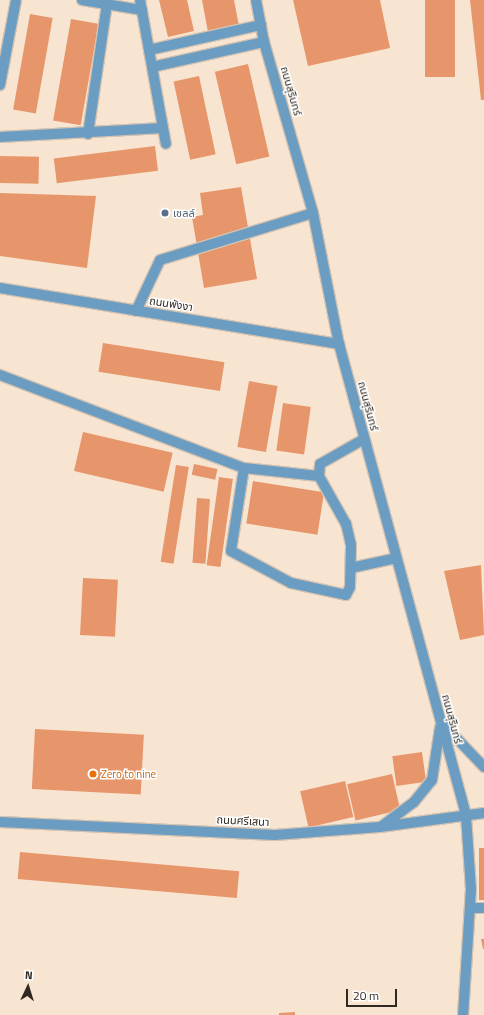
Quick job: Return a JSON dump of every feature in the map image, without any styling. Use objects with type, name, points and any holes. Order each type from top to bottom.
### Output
[{"type":"street","points":[[0,86],[16,0]]},
{"type":"street","points":[[82,0],[107,4],[141,5],[166,144]]},
{"type":"street","name":"ถนนสุรินทร์","points":[[256,0],[264,42],[313,213],[339,344],[466,816],[470,908],[463,1015]]},
{"type":"street","points":[[88,134],[107,4]]},
{"type":"street","points":[[149,50],[261,25]]},
{"type":"street","points":[[152,67],[264,42]]},
{"type":"street","points":[[0,137],[88,134],[163,128]]},
{"type":"street","points":[[136,311],[160,260],[313,213]]},
{"type":"street","name":"ถนนพังงา","points":[[0,288],[339,344]]},
{"type":"street","points":[[0,375],[244,468],[319,476]]},
{"type":"street","points":[[244,468],[231,551],[291,583],[346,595],[350,587],[351,568],[346,524],[319,476],[320,464],[364,439]]},
{"type":"street","points":[[351,568],[396,558]]},
{"type":"street","points":[[440,722],[484,767]]},
{"type":"street","points":[[380,828],[414,802],[432,780],[440,722]]},
{"type":"street","name":"ถนนศรีเสนา","points":[[0,822],[275,835],[380,828],[466,816],[484,812]]},
{"type":"street","points":[[470,908],[484,908]]},
{"type":"building","points":[[159,0],[187,0],[194,31],[168,37]]},
{"type":"building","points":[[202,0],[234,0],[239,26],[208,32]]},
{"type":"building","points":[[293,0],[380,0],[390,48],[308,66]]},
{"type":"building","points":[[425,0],[455,0],[455,77],[425,77]]},
{"type":"building","points":[[470,0],[484,0],[484,100],[481,100]]},
{"type":"building","points":[[30,14],[53,18],[36,114],[13,110]]},
{"type":"building","points":[[71,19],[99,24],[81,125],[53,120]]},
{"type":"building","points":[[248,64],[269,157],[236,164],[215,72]]},
{"type":"building","points":[[199,76],[216,154],[190,160],[174,81]]},
{"type":"building","points":[[155,146],[158,171],[57,183],[54,158]]},
{"type":"building","points":[[0,156],[39,157],[39,184],[0,183]]},
{"type":"building","points":[[241,187],[257,279],[204,288],[192,217],[203,215],[200,193]]},
{"type":"building","points":[[0,193],[96,196],[87,268],[0,256]]},
{"type":"building","points":[[103,343],[224,362],[220,391],[98,372]]},
{"type":"building","points":[[249,381],[278,386],[266,452],[237,447]]},
{"type":"building","points":[[283,403],[311,407],[304,454],[276,451]]},
{"type":"building","points":[[83,432],[173,453],[164,492],[74,471]]},
{"type":"building","points":[[194,464],[217,469],[215,480],[192,475]]},
{"type":"building","points":[[176,465],[189,467],[174,564],[161,562]]},
{"type":"building","points":[[219,477],[233,479],[220,567],[207,565]]},
{"type":"building","points":[[253,481],[324,492],[317,535],[246,523]]},
{"type":"building","points":[[197,498],[210,499],[205,564],[192,563]]},
{"type":"building","points":[[481,565],[484,635],[460,640],[444,571]]},
{"type":"building","points":[[83,578],[118,580],[115,637],[80,635]]},
{"type":"building","points":[[35,729],[144,735],[141,795],[32,789]]},
{"type":"building","points":[[422,752],[426,782],[396,786],[392,756]]},
{"type":"building","points":[[392,774],[400,810],[356,820],[347,784]]},
{"type":"building","points":[[345,781],[353,817],[309,827],[300,791]]},
{"type":"building","points":[[479,848],[484,848],[484,900],[479,900]]},
{"type":"building","points":[[20,852],[239,871],[237,898],[18,879]]},
{"type":"building","points":[[481,939],[484,939],[484,949],[483,949]]},
{"type":"building","points":[[295,1012],[295,1015],[279,1015],[279,1013]]},
{"type":"place","name":"เชลล์","points":[[165,213]]},
{"type":"place","name":"Zero to nine","points":[[93,774]]}]
